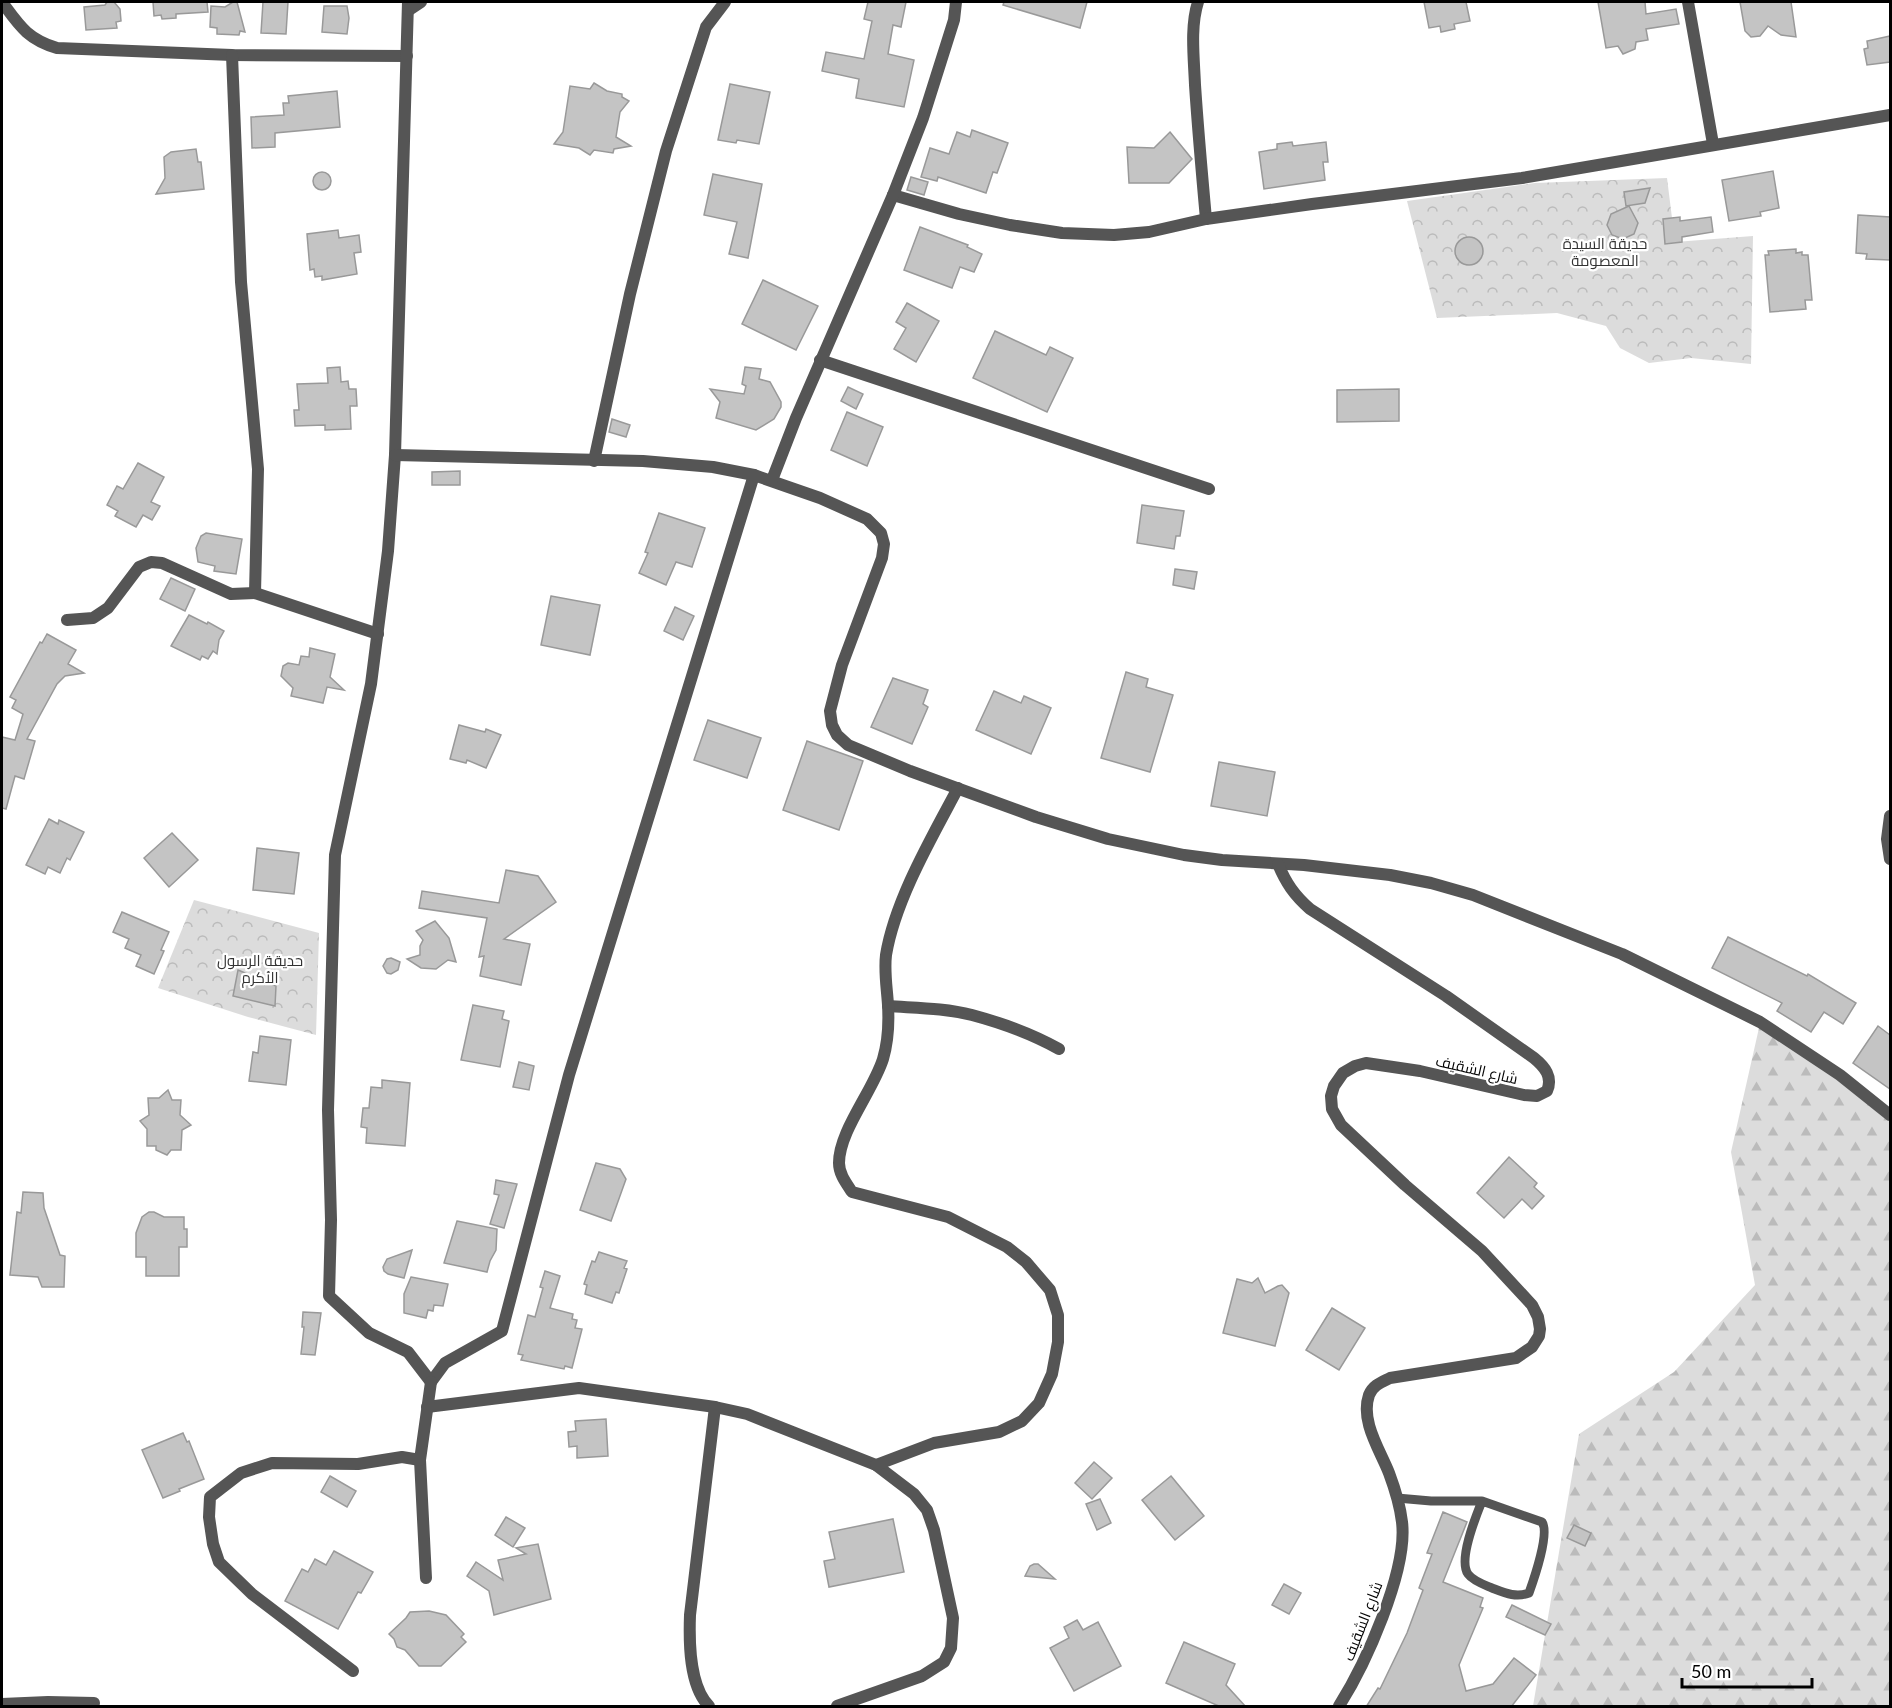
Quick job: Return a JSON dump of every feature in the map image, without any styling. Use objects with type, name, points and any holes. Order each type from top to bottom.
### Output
[{"type":"street","points":[[2,2],[21,28],[30,36],[40,43],[57,48],[232,55],[407,56]]},
{"type":"street","points":[[421,2],[408,6],[395,455],[388,552],[371,684],[335,855],[328,1110],[331,1220],[329,1296],[369,1333],[408,1352],[431,1382]]},
{"type":"street","points":[[594,461],[630,294],[666,151],[706,27],[725,2]]},
{"type":"street","points":[[772,480],[820,360],[893,195],[927,107],[951,31],[956,2]]},
{"type":"street","points":[[1198,2],[1193,50],[1206,219]]},
{"type":"street","points":[[1688,2],[1713,144]]},
{"type":"street","points":[[232,55],[241,282],[258,469],[255,593]]},
{"type":"street","points":[[893,195],[958,214],[1010,225],[1089,235],[1149,232],[1206,219],[1522,178],[1890,115]]},
{"type":"street","points":[[820,360],[1209,489]]},
{"type":"street","points":[[395,455],[594,461],[643,460],[713,467],[772,480],[820,498],[867,519],[877,526],[884,544],[882,558],[842,665],[832,699],[830,711],[832,725],[837,735],[848,745],[1036,817],[1108,839],[1184,855],[1368,872],[1431,883],[1522,913],[1623,954],[1760,1022],[1840,1075],[1890,1115]]},
{"type":"street","points":[[426,1578],[420,1460],[431,1382],[445,1364],[502,1331],[568,1075],[753,475]]},
{"type":"street","points":[[67,620],[93,618],[108,608],[139,567],[151,562],[162,563],[231,594],[255,593],[378,634]]},
{"type":"street","points":[[876,1465],[934,1443],[999,1432],[1022,1421],[1039,1403],[1052,1374],[1058,1342],[1058,1315],[1050,1290],[1026,1262],[1007,1247],[948,1217],[852,1192],[843,1178],[839,1164],[842,1144],[869,1093],[883,1059],[888,1035],[886,955],[896,920],[920,860],[958,788]]},
{"type":"street","points":[[1890,816],[1887,839],[1890,859]]},
{"type":"street","name":"شارع الشقيف","points":[[1278,864],[1295,897],[1490,1026],[1534,1058],[1545,1068],[1550,1085],[1547,1091],[1538,1096],[1524,1095],[1420,1071],[1366,1063],[1342,1073],[1334,1086],[1331,1096],[1332,1109],[1341,1125],[1405,1185],[1482,1251],[1523,1293],[1535,1311],[1540,1329],[1533,1347],[1516,1358],[1390,1378],[1375,1385],[1369,1395],[1370,1429],[1397,1498],[1403,1540],[1392,1588],[1372,1642],[1339,1707]]},
{"type":"street","points":[[888,1006],[938,1009],[971,1015],[1032,1035],[1059,1049]]},
{"type":"street","points":[[427,1407],[579,1388],[715,1407],[747,1414],[876,1465],[914,1494],[927,1510],[934,1530],[953,1618],[951,1648],[944,1662],[922,1676],[837,1707]]},
{"type":"street","points":[[709,1707],[696,1681],[689,1643],[690,1616],[715,1407]]},
{"type":"street","points":[[353,1671],[252,1594],[219,1563],[208,1517],[210,1497],[241,1473],[272,1463],[358,1464],[402,1457],[420,1460]]},
{"type":"street","points":[[2,1704],[94,1703]]},
{"type":"lane","points":[[1397,1498],[1482,1501],[1542,1521],[1544,1524],[1541,1552],[1529,1593],[1522,1596],[1504,1593],[1483,1584],[1467,1572],[1465,1565],[1467,1550],[1482,1501]]},
{"type":"green space","name":"حديقة السيدة المعصومة","points":[[1667,178],[1675,242],[1753,236],[1751,364],[1691,358],[1649,363],[1620,348],[1606,326],[1557,313],[1437,318],[1407,201],[1535,183]]},
{"type":"green space","name":"حديقة الرسول الأكرم","points":[[194,900],[319,933],[316,1035],[248,1017],[158,988]]},
{"type":"green space","points":[[1761,1019],[1831,1070],[1890,1122],[1890,1706],[1533,1706],[1579,1434],[1674,1372],[1755,1285],[1731,1152]]},
{"type":"building","points":[[107,2],[114,2],[120,9],[121,21],[116,22],[117,28],[86,30],[84,7],[105,5]]},
{"type":"building","points":[[153,2],[207,2],[208,12],[176,14],[176,18],[162,19],[161,15],[154,16]]},
{"type":"building","points":[[237,2],[245,32],[240,31],[239,35],[217,34],[217,28],[210,27],[211,6],[225,7]]},
{"type":"building","points":[[263,2],[288,2],[286,34],[261,33]]},
{"type":"building","points":[[868,2],[906,2],[901,27],[893,25],[888,54],[914,60],[904,107],[856,98],[859,79],[822,71],[826,52],[864,59],[872,21],[864,19]]},
{"type":"building","points":[[1004,2],[1087,2],[1080,28],[1003,5]]},
{"type":"building","points":[[1424,2],[1466,2],[1470,21],[1454,24],[1455,29],[1441,32],[1440,26],[1429,28]]},
{"type":"building","points":[[1598,2],[1645,2],[1646,14],[1676,9],[1679,24],[1646,29],[1648,40],[1636,42],[1635,49],[1623,54],[1618,46],[1606,48]]},
{"type":"building","points":[[1740,2],[1791,2],[1796,37],[1781,35],[1768,26],[1760,36],[1751,37],[1745,31]]},
{"type":"building","points":[[324,6],[347,6],[349,18],[347,34],[322,32]]},
{"type":"building","points":[[1890,36],[1890,62],[1867,65],[1864,49],[1868,48],[1867,41]]},
{"type":"building","points":[[594,83],[607,91],[622,94],[622,97],[629,101],[620,112],[616,137],[631,146],[614,149],[613,153],[594,150],[590,155],[579,148],[554,144],[563,132],[570,86],[590,89]]},
{"type":"building","points":[[730,84],[770,92],[759,144],[737,140],[736,143],[718,140]]},
{"type":"building","points":[[337,91],[340,127],[275,133],[275,147],[252,148],[251,117],[284,115],[283,103],[289,103],[288,96]]},
{"type":"building","points":[[972,130],[1008,143],[997,173],[993,172],[986,193],[938,177],[937,181],[921,177],[930,148],[949,154],[957,132],[970,137]]},
{"type":"building","points":[[1170,132],[1192,159],[1169,183],[1129,183],[1127,147],[1154,148]]},
{"type":"building","points":[[1292,142],[1293,146],[1326,142],[1328,162],[1323,162],[1325,180],[1264,189],[1259,152],[1277,149],[1277,144]]},
{"type":"building","points":[[196,149],[198,162],[201,162],[204,189],[156,194],[165,178],[164,157],[171,152]]},
{"type":"building","points":[[1773,171],[1779,208],[1760,212],[1761,216],[1729,221],[1722,180]]},
{"type":"building","points":[[322,172],[328,175],[331,181],[328,187],[322,190],[316,187],[313,181],[316,175]]},
{"type":"building","points":[[713,174],[762,184],[748,258],[729,254],[737,222],[704,215]]},
{"type":"building","points":[[911,177],[928,182],[924,195],[907,190]]},
{"type":"building","points":[[1650,188],[1645,203],[1626,206],[1624,192]]},
{"type":"building","points":[[1629,206],[1638,223],[1634,234],[1623,239],[1612,235],[1607,225],[1611,214]]},
{"type":"building","points":[[1858,215],[1890,217],[1890,260],[1866,259],[1867,254],[1856,253]]},
{"type":"building","points":[[1680,217],[1680,221],[1711,217],[1713,232],[1682,237],[1682,242],[1665,244],[1663,219]]},
{"type":"building","points":[[920,227],[968,245],[967,247],[982,254],[974,272],[960,267],[952,288],[904,270]]},
{"type":"building","points":[[338,230],[339,238],[359,235],[361,252],[354,253],[357,274],[322,280],[322,276],[315,277],[314,269],[310,270],[307,234]]},
{"type":"building","points":[[1469,237],[1479,241],[1483,251],[1479,261],[1469,265],[1459,261],[1455,251],[1459,241]]},
{"type":"building","points":[[1796,249],[1796,253],[1802,252],[1802,255],[1808,255],[1812,300],[1805,300],[1806,309],[1770,312],[1765,255],[1769,255],[1768,251]]},
{"type":"building","points":[[763,280],[818,306],[796,350],[742,324]]},
{"type":"building","points":[[907,303],[939,321],[916,362],[894,349],[906,328],[896,322]]},
{"type":"building","points":[[995,331],[1046,355],[1050,347],[1073,358],[1047,412],[973,378]]},
{"type":"building","points":[[340,367],[341,382],[348,381],[349,389],[356,389],[357,406],[350,406],[351,429],[325,430],[325,425],[295,426],[294,410],[299,410],[297,384],[328,383],[327,368]]},
{"type":"building","points":[[745,367],[761,369],[759,379],[770,382],[781,402],[781,407],[774,419],[756,430],[716,418],[720,402],[710,389],[744,394],[746,386],[742,384]]},
{"type":"building","points":[[848,387],[863,394],[856,409],[841,401]]},
{"type":"building","points":[[1399,389],[1399,421],[1337,422],[1337,390]]},
{"type":"building","points":[[847,412],[883,427],[867,466],[831,450]]},
{"type":"building","points":[[612,419],[630,425],[626,437],[609,432]]},
{"type":"building","points":[[138,463],[164,477],[151,502],[160,506],[152,520],[143,515],[136,527],[115,516],[118,511],[107,505],[117,486],[123,489]]},
{"type":"building","points":[[460,471],[460,485],[432,485],[432,472]]},
{"type":"building","points":[[1142,505],[1184,511],[1180,536],[1176,536],[1174,549],[1137,543]]},
{"type":"building","points":[[659,513],[705,528],[692,567],[676,562],[666,585],[639,573],[648,553],[645,552]]},
{"type":"building","points":[[206,533],[242,539],[236,574],[214,571],[215,566],[198,562],[196,548],[201,536]]},
{"type":"building","points":[[1175,569],[1197,572],[1194,589],[1173,585]]},
{"type":"building","points":[[171,578],[195,589],[185,611],[160,599]]},
{"type":"building","points":[[551,596],[600,605],[590,655],[541,645]]},
{"type":"building","points":[[675,607],[694,616],[683,640],[664,631]]},
{"type":"building","points":[[189,615],[224,631],[219,640],[217,654],[213,651],[208,659],[202,656],[200,660],[171,646]]},
{"type":"building","points":[[47,634],[76,650],[68,664],[84,673],[65,676],[57,684],[27,739],[35,741],[24,779],[15,776],[6,809],[2,808],[2,737],[15,740],[23,714],[12,708],[16,700],[10,697],[40,642],[42,643]]},
{"type":"building","points":[[310,648],[335,654],[330,677],[344,690],[327,687],[323,703],[291,696],[293,688],[281,676],[283,666],[288,663],[299,665],[301,656],[309,657]]},
{"type":"building","points":[[1126,672],[1148,679],[1146,687],[1173,695],[1150,772],[1101,758]]},
{"type":"building","points":[[893,678],[928,690],[923,704],[928,707],[912,744],[871,727]]},
{"type":"building","points":[[994,691],[1021,703],[1024,696],[1051,708],[1031,754],[976,730]]},
{"type":"building","points":[[708,720],[761,738],[747,778],[694,760]]},
{"type":"building","points":[[459,725],[485,732],[486,729],[501,735],[486,768],[467,760],[466,763],[450,759]]},
{"type":"building","points":[[807,741],[863,761],[839,830],[783,810]]},
{"type":"building","points":[[1219,762],[1275,772],[1267,816],[1211,806]]},
{"type":"building","points":[[49,819],[58,824],[59,820],[84,832],[70,860],[67,858],[60,873],[48,867],[45,874],[26,865]]},
{"type":"building","points":[[172,833],[198,860],[169,887],[144,858]]},
{"type":"building","points":[[257,848],[299,853],[294,894],[253,890]]},
{"type":"building","points":[[506,870],[538,876],[556,902],[504,939],[530,944],[521,985],[480,976],[484,956],[479,957],[487,918],[419,908],[422,891],[499,903]]},
{"type":"building","points":[[122,912],[169,932],[154,974],[136,966],[141,955],[125,948],[129,939],[113,932]]},
{"type":"building","points":[[435,921],[449,938],[456,962],[448,960],[436,969],[421,968],[407,959],[420,955],[423,940],[416,931]]},
{"type":"building","points":[[1728,937],[1807,976],[1808,974],[1856,1003],[1843,1024],[1824,1012],[1811,1032],[1777,1011],[1782,1003],[1712,968]]},
{"type":"building","points":[[391,958],[400,962],[398,970],[391,974],[387,973],[383,966],[387,959]]},
{"type":"building","points":[[238,970],[276,986],[275,1006],[233,996]]},
{"type":"building","points":[[473,1005],[504,1011],[502,1019],[509,1021],[500,1067],[461,1060]]},
{"type":"building","points":[[1878,1026],[1890,1035],[1890,1089],[1853,1063]]},
{"type":"building","points":[[260,1036],[291,1040],[286,1085],[249,1081],[253,1052],[258,1053]]},
{"type":"building","points":[[519,1062],[534,1066],[529,1090],[513,1087]]},
{"type":"building","points":[[382,1080],[410,1083],[405,1146],[366,1143],[367,1128],[361,1127],[363,1108],[369,1108],[371,1087],[382,1088]]},
{"type":"building","points":[[168,1090],[172,1100],[181,1100],[180,1115],[191,1125],[182,1130],[181,1150],[171,1150],[167,1155],[156,1150],[156,1146],[147,1146],[147,1129],[140,1121],[149,1115],[148,1098],[159,1098]]},
{"type":"building","points":[[1509,1157],[1537,1183],[1534,1187],[1544,1196],[1532,1209],[1522,1199],[1504,1218],[1477,1193]]},
{"type":"building","points":[[596,1163],[620,1169],[626,1179],[611,1221],[580,1210]]},
{"type":"building","points":[[496,1180],[517,1184],[504,1228],[490,1224],[499,1195],[494,1194]]},
{"type":"building","points":[[23,1192],[43,1193],[44,1208],[60,1255],[65,1256],[64,1287],[42,1287],[38,1277],[10,1275],[17,1212],[21,1213]]},
{"type":"building","points":[[149,1212],[164,1217],[184,1217],[187,1247],[179,1247],[179,1276],[146,1276],[146,1257],[136,1257],[136,1233],[142,1217]]},
{"type":"building","points":[[457,1221],[497,1229],[496,1250],[487,1272],[444,1263]]},
{"type":"building","points":[[412,1250],[404,1278],[384,1271],[383,1267],[387,1259]]},
{"type":"building","points":[[599,1252],[627,1261],[624,1268],[627,1269],[619,1293],[616,1292],[612,1303],[585,1294],[587,1285],[584,1284],[592,1261],[595,1262]]},
{"type":"building","points":[[545,1271],[560,1276],[550,1308],[573,1314],[572,1319],[577,1320],[575,1328],[582,1329],[572,1368],[565,1366],[564,1369],[521,1360],[523,1355],[518,1354],[528,1315],[535,1317]]},
{"type":"building","points":[[411,1277],[448,1284],[443,1306],[434,1305],[433,1311],[428,1310],[426,1318],[404,1313],[404,1294]]},
{"type":"building","points":[[1258,1278],[1265,1293],[1282,1285],[1289,1293],[1275,1346],[1223,1333],[1237,1279],[1252,1283]]},
{"type":"building","points":[[1332,1308],[1365,1328],[1339,1370],[1306,1350]]},
{"type":"building","points":[[303,1312],[321,1313],[315,1355],[301,1354]]},
{"type":"building","points":[[606,1419],[608,1456],[577,1458],[577,1446],[569,1447],[568,1432],[576,1431],[575,1421]]},
{"type":"building","points":[[183,1433],[187,1442],[189,1441],[204,1479],[163,1498],[142,1450]]},
{"type":"building","points":[[1094,1462],[1112,1478],[1092,1499],[1075,1483]]},
{"type":"building","points":[[330,1476],[356,1491],[347,1507],[321,1492]]},
{"type":"building","points":[[1171,1476],[1204,1516],[1175,1540],[1142,1500]]},
{"type":"building","points":[[1100,1499],[1111,1523],[1097,1530],[1086,1504]]},
{"type":"building","points":[[1443,1512],[1467,1522],[1443,1582],[1483,1598],[1480,1607],[1483,1608],[1459,1665],[1466,1691],[1493,1684],[1514,1658],[1536,1675],[1511,1707],[1366,1707],[1378,1688],[1380,1689],[1407,1633],[1423,1590],[1419,1588],[1432,1554],[1427,1553]]},
{"type":"building","points":[[506,1517],[525,1528],[513,1547],[495,1535]]},
{"type":"building","points":[[893,1519],[904,1572],[829,1587],[824,1561],[835,1559],[829,1532]]},
{"type":"building","points":[[1574,1525],[1591,1533],[1585,1546],[1567,1538]]},
{"type":"building","points":[[538,1544],[551,1599],[494,1615],[489,1591],[467,1576],[476,1562],[503,1580],[498,1560],[526,1554],[516,1548]]},
{"type":"building","points":[[334,1551],[373,1572],[361,1593],[358,1592],[338,1629],[285,1601],[302,1569],[308,1572],[315,1559],[326,1565]]},
{"type":"building","points":[[1038,1564],[1055,1579],[1025,1576],[1030,1566]]},
{"type":"building","points":[[1284,1584],[1301,1593],[1289,1614],[1272,1605]]},
{"type":"building","points":[[1512,1605],[1551,1624],[1545,1635],[1506,1617]]},
{"type":"building","points":[[429,1611],[446,1615],[464,1634],[461,1637],[466,1642],[441,1666],[419,1666],[405,1650],[397,1647],[389,1634],[410,1612]]},
{"type":"building","points":[[1077,1620],[1083,1630],[1098,1622],[1121,1666],[1074,1691],[1050,1648],[1069,1638],[1064,1627]]},
{"type":"building","points":[[1184,1642],[1235,1664],[1226,1685],[1246,1707],[1221,1707],[1166,1683]]}]
